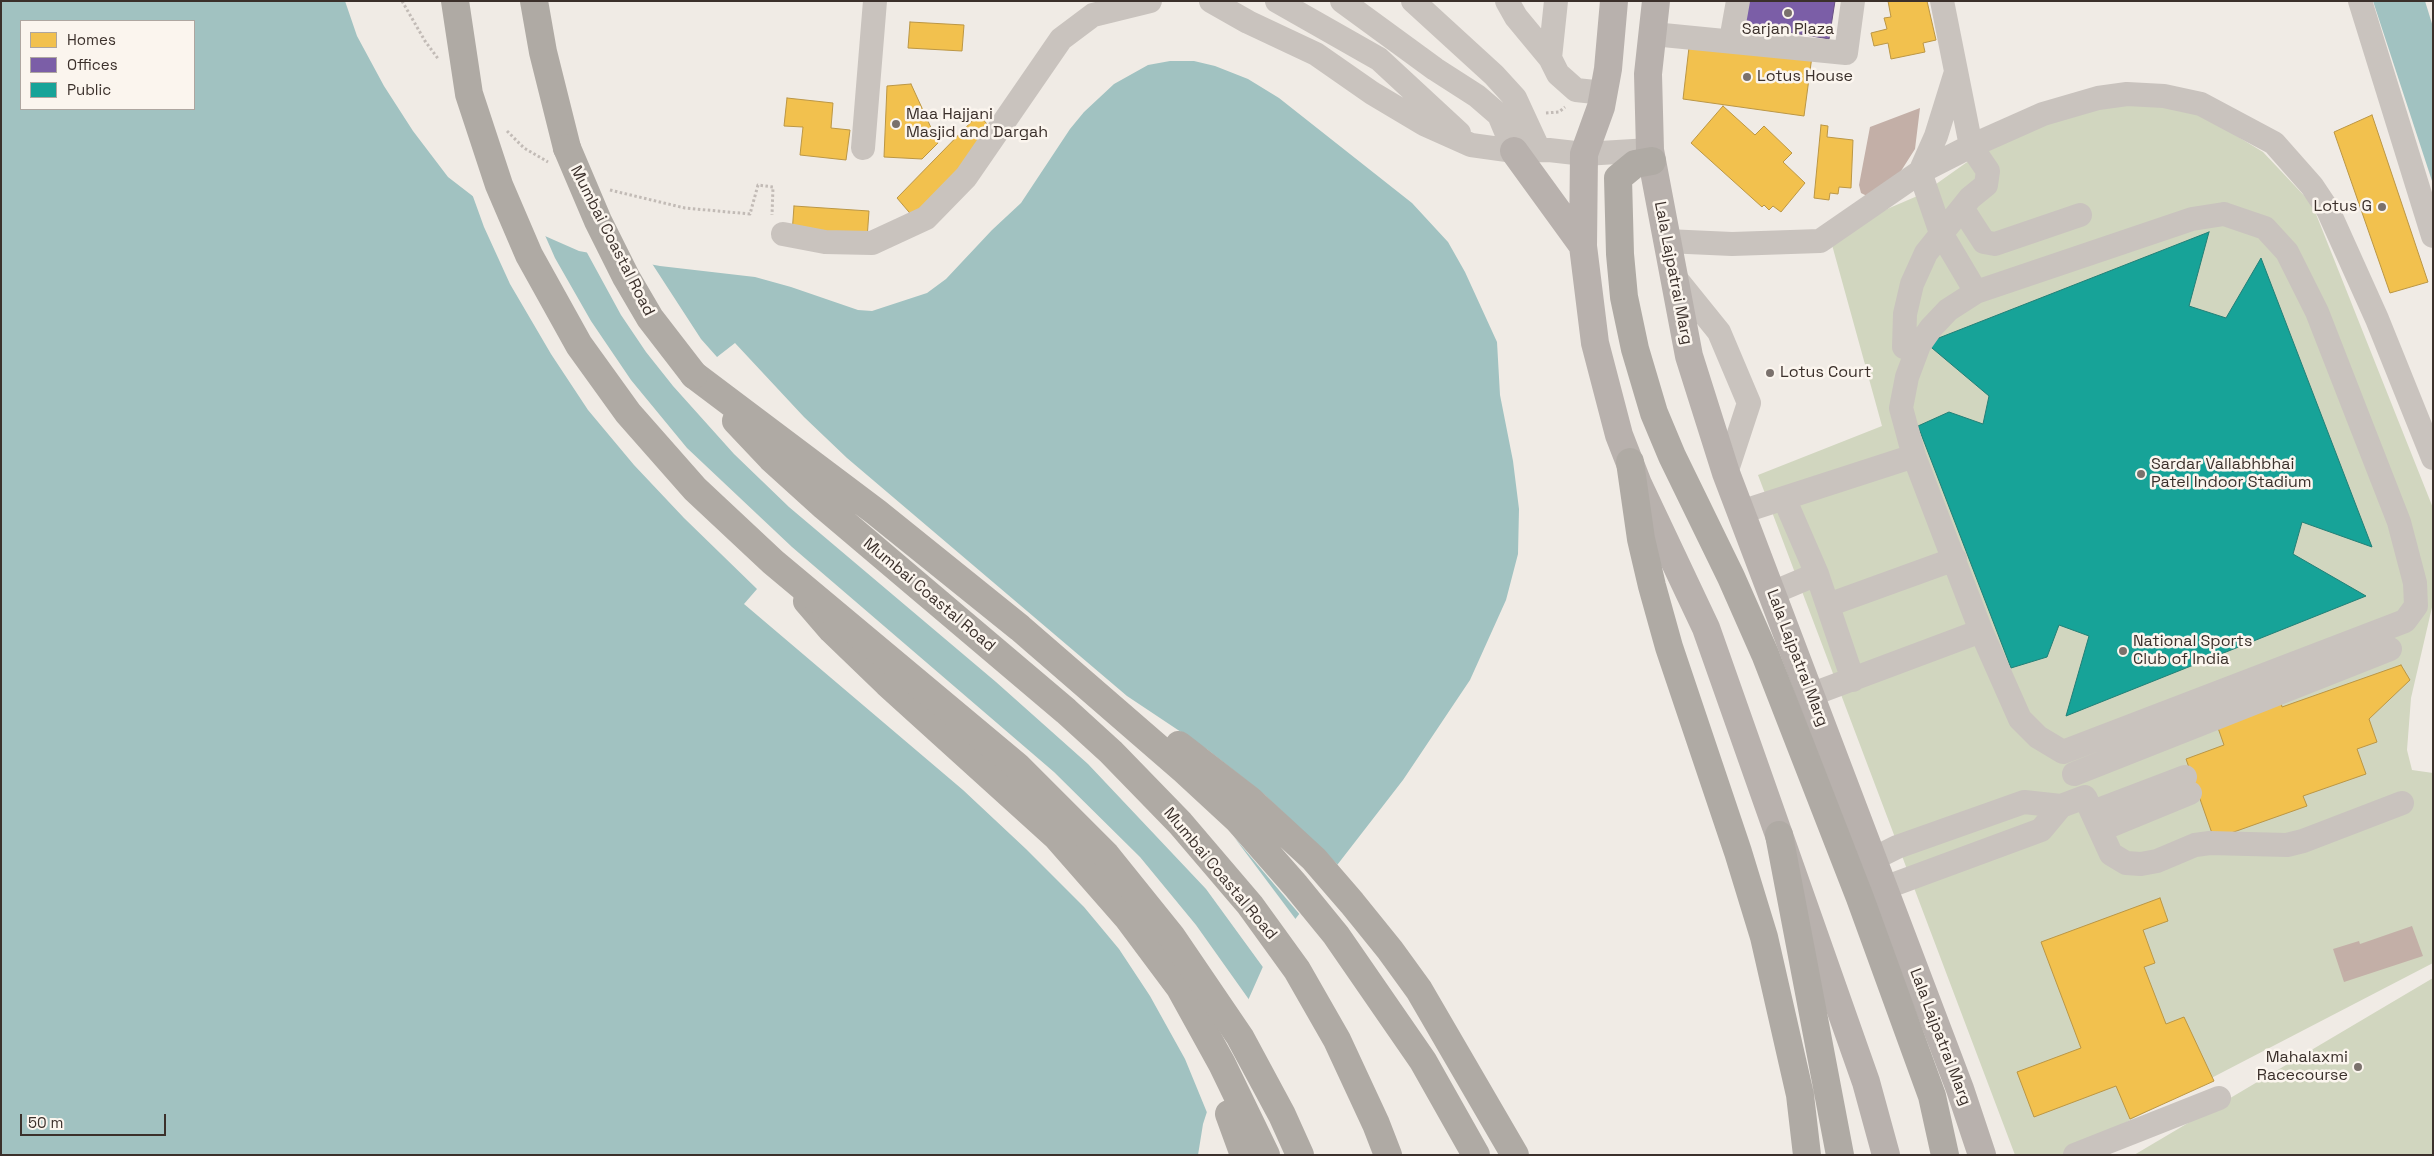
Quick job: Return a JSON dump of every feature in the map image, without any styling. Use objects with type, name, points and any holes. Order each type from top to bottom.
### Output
[{"type":"highway","points":[[455,1],[469,94],[499,185],[529,255],[574,336],[628,413],[695,489],[773,562],[1018,766],[1106,855],[1172,937],[1240,1037],[1282,1115],[1300,1155]]},
{"type":"highway","name":"Mumbai Coastal Road","points":[[534,1],[542,52],[570,156],[598,221],[650,318],[694,375],[778,464],[824,506],[1066,711],[1111,752],[1180,823],[1250,905],[1297,970],[1337,1040],[1376,1124],[1388,1155]]},
{"type":"highway","points":[[1651,155],[1634,164],[1618,178],[1620,254],[1624,297],[1635,349],[1654,413],[1672,456],[1731,576],[1761,646],[1860,898],[1932,1096],[1945,1155]]},
{"type":"highway","points":[[694,375],[876,512],[1020,628],[1109,704],[1238,820],[1336,935],[1423,1061],[1476,1155]]},
{"type":"highway","points":[[1630,462],[1641,539],[1669,647],[1738,852],[1764,937],[1784,1019],[1805,1124],[1806,1155]]},
{"type":"highway","points":[[773,562],[832,630],[1056,836],[1127,917],[1182,992],[1222,1064],[1266,1155]]},
{"type":"highway","points":[[1109,704],[1173,741],[1215,771],[1250,800],[1314,859],[1385,943],[1419,990],[1515,1155]]},
{"type":"highway","points":[[1779,835],[1840,1155]]},
{"type":"highway","points":[[1182,992],[1244,1155]]},
{"type":"main road","points":[[1614,1],[1604,93],[1601,107],[1584,154],[1583,246],[1595,343],[1614,418],[1630,462],[1706,628],[1866,1082],[1886,1155]]},
{"type":"main road","name":"Lala Lajpatrai Marg","points":[[1656,1],[1648,74],[1651,155],[1689,356],[1726,473],[1763,505],[1781,589],[1820,692],[1873,859],[1960,1089],[1982,1155]]},
{"type":"main road","points":[[1527,150],[1583,246]]},
{"type":"street","points":[[863,148],[875,1]]},
{"type":"street","points":[[783,234],[825,242],[872,243],[926,218],[966,177],[1061,39],[1093,15],[1150,1]]},
{"type":"street","points":[[1211,1],[1248,22],[1316,54],[1372,93],[1424,124],[1471,145],[1584,154],[1651,155]]},
{"type":"street","points":[[1277,1],[1379,59],[1471,145]]},
{"type":"street","points":[[1342,1],[1492,108],[1527,150]]},
{"type":"street","points":[[1413,1],[1494,75],[1515,98],[1527,150]]},
{"type":"street","points":[[1507,1],[1516,16],[1550,58],[1558,74],[1576,90],[1604,93]]},
{"type":"street","points":[[1550,58],[1556,1]]},
{"type":"street","points":[[1731,40],[1738,1]]},
{"type":"street","points":[[1653,34],[1731,40],[1846,53],[1853,1]]},
{"type":"street","points":[[1904,347],[1905,314],[1912,284],[1926,253],[1962,208],[1986,185],[1988,178],[1988,172],[1971,146],[1942,1]]},
{"type":"street","points":[[2360,1],[2433,236]]},
{"type":"street","points":[[1956,71],[1939,128],[1920,172],[1941,233],[1976,292]]},
{"type":"street","points":[[1666,240],[1732,244],[1820,241],[1920,172],[1971,146],[2043,114],[2098,98],[2127,94],[2164,96],[2201,104],[2274,143],[2296,166],[2328,210],[2377,319],[2433,458]]},
{"type":"street","points":[[1962,208],[1984,242],[1995,244],[2080,215]]},
{"type":"street","points":[[2063,752],[2405,621],[2416,606],[2415,583],[2399,522],[2317,312],[2287,252],[2265,228],[2224,214],[2192,219],[1976,292],[1948,310],[1931,328],[1919,345],[1907,377],[1902,408],[1914,456],[1982,631],[2020,719],[2038,737],[2063,752],[2111,854],[2126,863],[2141,864],[2157,861],[2195,845],[2210,843],[2287,845],[2303,841],[2402,803]]},
{"type":"street","points":[[1673,274],[1719,332],[1749,403],[1726,473]]},
{"type":"street","points":[[1853,680],[1817,574],[1763,505],[1914,456]]},
{"type":"street","points":[[1828,605],[1955,559]]},
{"type":"street","points":[[1781,589],[1817,574]]},
{"type":"street","points":[[1820,692],[1982,631]]},
{"type":"street","points":[[2074,774],[2390,649]]},
{"type":"street","points":[[1873,859],[1897,848],[2024,802],[2061,806],[2093,813],[2188,785]]},
{"type":"street","points":[[1884,888],[2041,830],[2061,806]]},
{"type":"street","points":[[2075,1155],[2219,1098]]},
{"type":"path","points":[[750,214],[758,185],[773,186],[772,233],[783,234]]},
{"type":"green space","name":"National Sports Club of India","points":[[2091,95],[2176,99],[2263,152],[2312,204],[2433,508],[2433,603],[2411,698],[2407,750],[2412,770],[2433,773],[2433,963],[2063,1155],[2015,1155],[1758,475],[1882,426],[1829,234],[1922,194],[2018,126]]},
{"type":"green space","name":"Mahalaxmi Racecourse","points":[[2433,978],[2433,1155],[2134,1155]]},
{"type":"water","points":[[1,1],[345,1],[357,36],[384,86],[413,131],[448,177],[483,204],[529,229],[579,251],[660,266],[755,277],[858,310],[872,311],[927,293],[946,279],[992,230],[1021,203],[1070,129],[1084,112],[1114,84],[1148,65],[1170,61],[1194,61],[1215,66],[1248,79],[1279,98],[1412,203],[1448,242],[1465,272],[1497,342],[1500,395],[1513,461],[1519,509],[1518,554],[1506,600],[1470,680],[1403,780],[1269,953],[1230,1041],[1203,1124],[1198,1155],[1,1155]]},
{"type":"water","points":[[2373,1],[2425,1],[2433,27],[2433,184]]},
{"type":"pier","points":[[471,191],[485,202],[544,233],[555,258],[591,321],[631,380],[687,448],[792,547],[1054,772],[1140,857],[1196,925],[1250,1001],[1232,1041],[1208,1115],[1185,1059],[1150,996],[1119,949],[1084,907],[963,790],[744,604],[757,589],[684,518],[634,465],[588,410],[551,354],[510,284],[484,227]]},
{"type":"pier","points":[[585,249],[651,262],[701,339],[717,357],[735,343],[804,417],[847,458],[1127,696],[1208,750],[1265,795],[1339,866],[1301,916],[1234,837],[1297,921],[1272,954],[1265,970],[1206,889],[1088,764],[996,682],[789,507],[734,454],[673,386],[646,352],[621,315]]},
{"type":"building: Homes","points":[[1888,1],[1927,1],[1936,40],[1923,43],[1925,52],[1891,59],[1888,43],[1874,46],[1871,33],[1887,29],[1884,18],[1891,17]]},
{"type":"building: Homes","points":[[910,22],[964,25],[962,51],[908,48]]},
{"type":"building: Homes","name":"Lotus House","points":[[1690,39],[1812,56],[1804,116],[1683,99]]},
{"type":"building: Homes","name":"Maa Hajjani Masjid and Dargah","points":[[911,84],[938,143],[922,159],[884,157],[887,86]]},
{"type":"building: Homes","points":[[787,98],[833,103],[831,128],[850,130],[846,160],[800,155],[803,127],[784,126]]},
{"type":"building: Homes","points":[[1723,106],[1755,135],[1764,126],[1792,153],[1783,162],[1805,183],[1781,212],[1773,206],[1769,210],[1764,205],[1762,207],[1691,143]]},
{"type":"building: Homes","points":[[979,114],[994,133],[914,218],[897,198]]},
{"type":"building: Homes","name":"Lotus G","points":[[2372,115],[2428,282],[2390,293],[2334,132]]},
{"type":"building: Homes","points":[[1821,125],[1828,126],[1827,137],[1853,140],[1851,188],[1839,187],[1838,194],[1830,193],[1829,200],[1814,198]]},
{"type":"building: Homes","points":[[794,206],[869,211],[867,239],[792,234]]},
{"type":"building: Homes","points":[[2401,665],[2410,680],[2369,719],[2377,742],[2357,749],[2366,774],[2303,796],[2307,806],[2214,839],[2186,759],[2224,745],[2217,725],[2281,703],[2282,707]]},
{"type":"building: Homes","points":[[2160,898],[2168,921],[2143,930],[2155,963],[2144,967],[2166,1024],[2184,1017],[2214,1081],[2130,1119],[2116,1086],[2034,1117],[2017,1072],[2081,1048],[2041,942]]},
{"type":"building: Offices","name":"Sarjan Plaza","points":[[1746,1],[1835,1],[1829,39],[1742,24]]},
{"type":"building: Public","name":"Sardar Vallabhbhai Patel Indoor Stadium","points":[[2209,232],[2189,306],[2226,318],[2261,258],[2372,547],[2302,522],[2293,554],[2366,596],[2066,716],[2089,636],[2059,625],[2047,657],[2011,668],[1918,426],[1949,412],[1983,424],[1989,396],[1926,343]]},
{"type":"building: Other","points":[[1920,108],[1915,149],[1901,171],[1881,189],[1867,196],[1861,193],[1859,185],[1870,127]]},
{"type":"building: Other","points":[[2412,926],[2423,956],[2344,982],[2333,949],[2359,941],[2360,944]]},
{"type":"place","name":"Sarjan Plaza","points":[[1788,13]]},
{"type":"place","name":"Lotus House","points":[[1747,77]]},
{"type":"place","name":"Maa Hajjani Masjid and Dargah","points":[[896,124]]},
{"type":"place","name":"Lotus G","points":[[2382,207]]},
{"type":"place","name":"Lotus Court","points":[[1770,373]]},
{"type":"place","name":"Sardar Vallabhbhai Patel Indoor Stadium","points":[[2141,474]]},
{"type":"place","name":"National Sports Club of India","points":[[2123,651]]},
{"type":"place","name":"Mahalaxmi Racecourse","points":[[2358,1067]]}]
